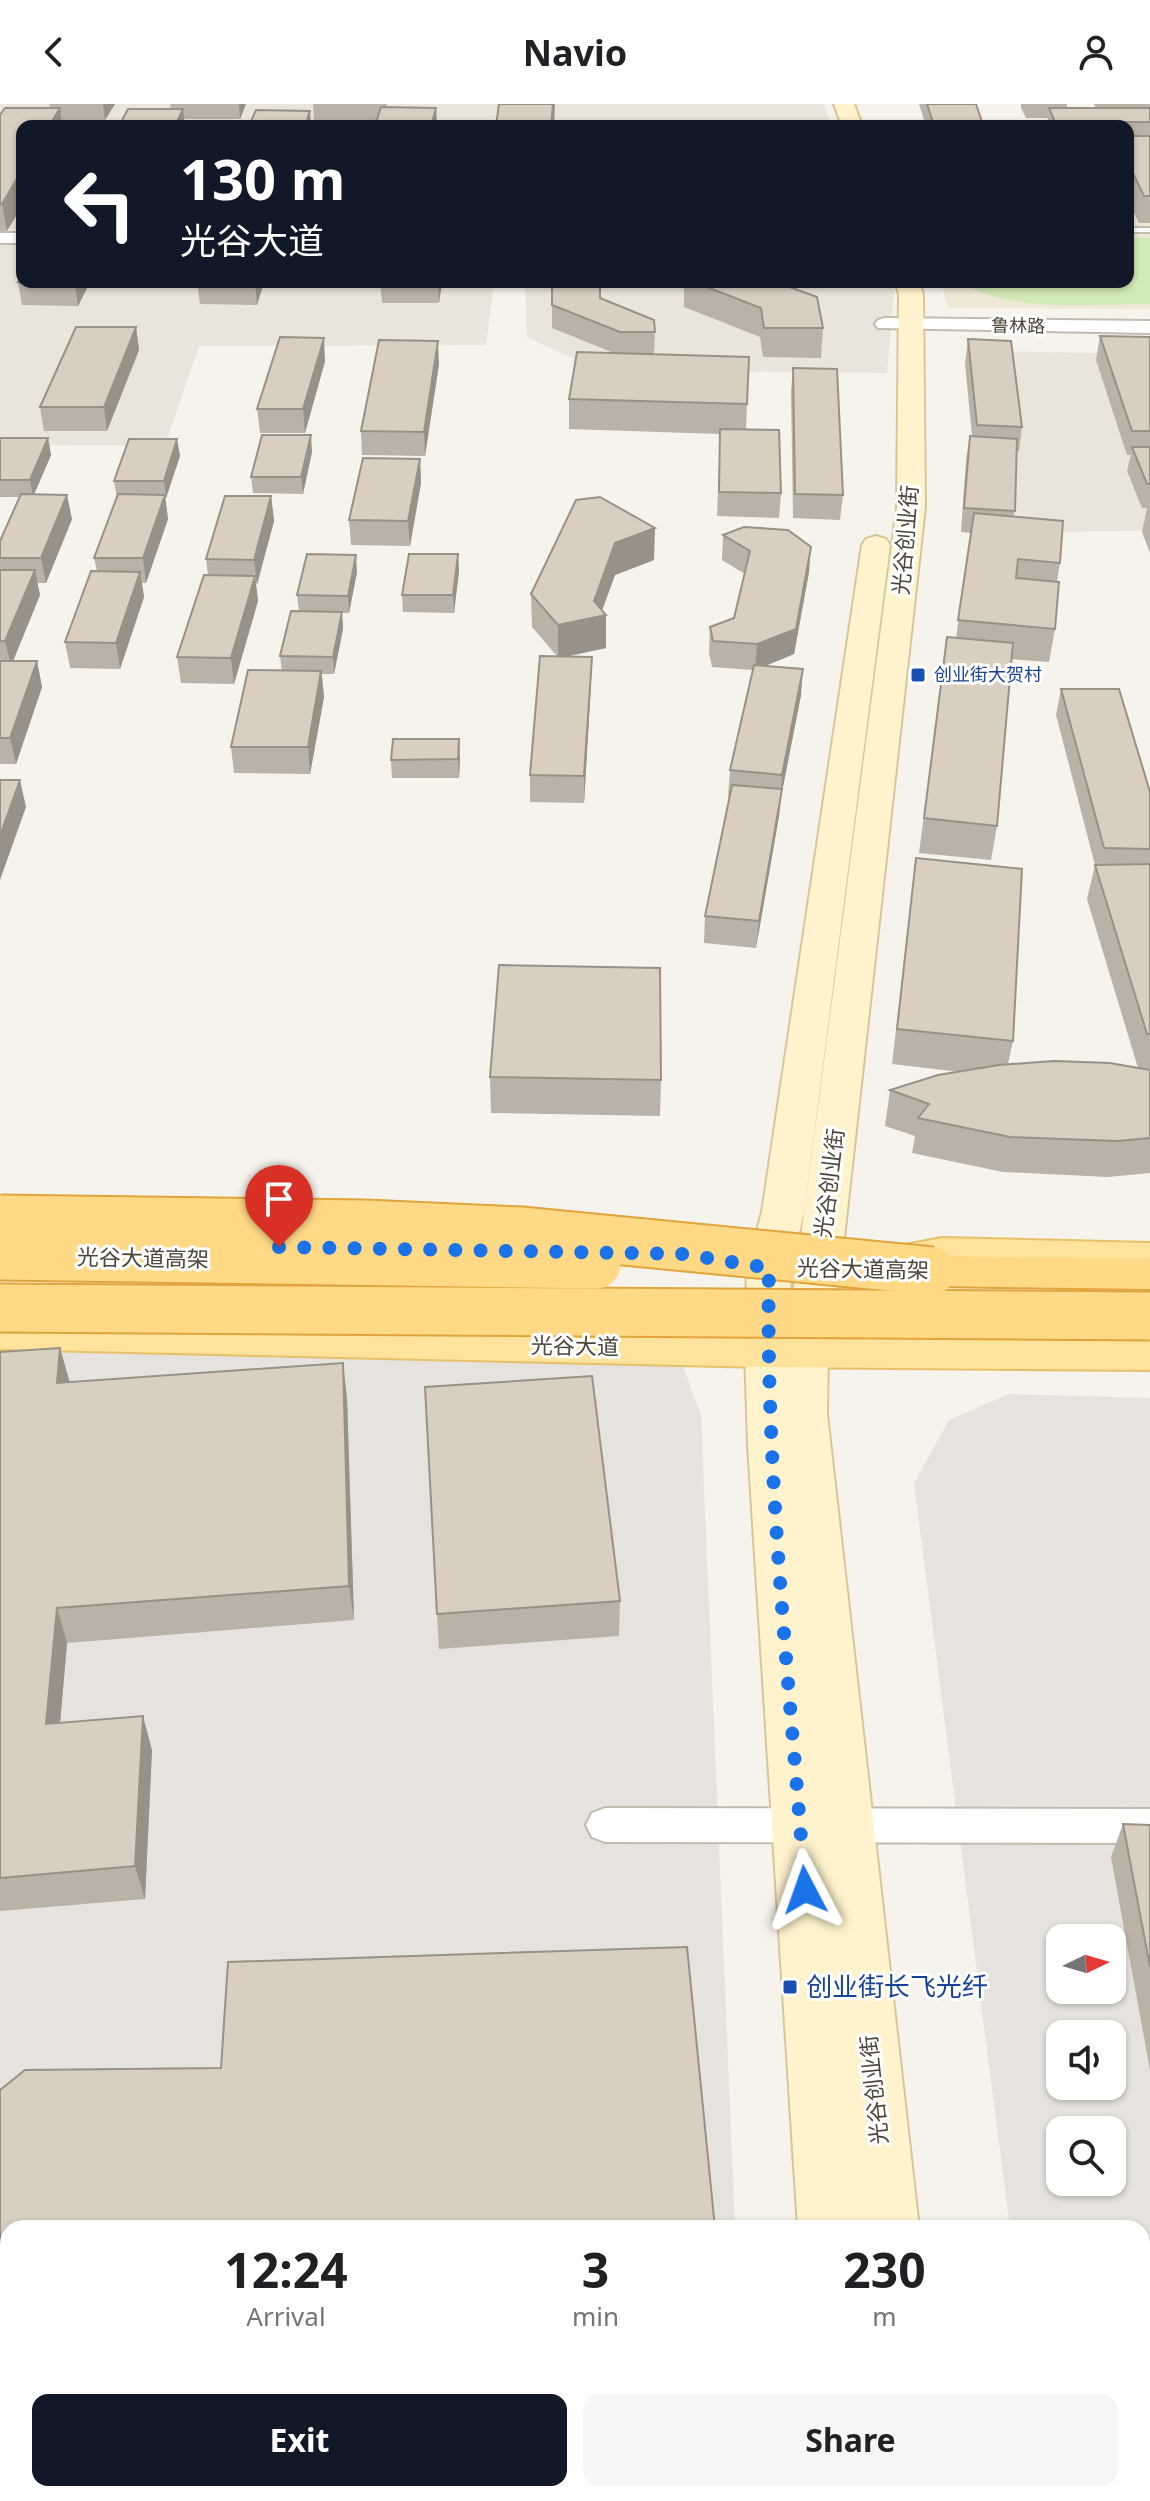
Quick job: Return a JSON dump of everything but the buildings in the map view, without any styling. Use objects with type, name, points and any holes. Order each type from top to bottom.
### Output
[{"type":"highway","points":[[0,1219],[365,1224],[521,1231],[932,1271]]},
{"type":"highway","name":"光谷大道高架","points":[[0,1256],[1150,1274]]},
{"type":"highway","name":"光谷大道高架","points":[[0,1308],[1150,1316]]},
{"type":"main road","name":"光谷创业街","points":[[885,288],[898,324],[911,507],[818,1274],[787,1349],[771,1446],[823,1825],[887,2220]]},
{"type":"main road","name":"光谷创业街","points":[[787,1349],[769,1268],[783,1212],[882,505],[898,324],[911,294],[909,288]]},
{"type":"main road","points":[[0,1241],[683,1254],[818,1274],[942,1253],[1150,1258]]},
{"type":"main road","name":"光谷大道","points":[[0,1333],[1150,1353]]},
{"type":"main road","name":"光谷创业街","points":[[823,1825],[829,2220]]},
{"type":"street","name":"鲁林路","points":[[898,324],[1150,327]]},
{"type":"street","points":[[605,1825],[1150,1826]]},
{"type":"shaded area","points":[[0,104],[824,104],[830,120],[16,120],[16,288],[493,288],[486,345],[199,346],[165,446],[0,445]]},
{"type":"shaded area","points":[[1134,152],[1150,152],[1150,309],[948,308],[943,288],[1134,288]]},
{"type":"shaded area","points":[[525,288],[892,288],[894,292],[887,373],[597,370],[527,337]]},
{"type":"shaded area","points":[[987,351],[1150,354],[1150,531],[1002,532]]},
{"type":"shaded area","points":[[0,1331],[681,1361],[701,1415],[735,2220],[0,2220]]},
{"type":"shaded area","points":[[1009,1394],[1150,1398],[1150,2220],[1009,2220],[914,1483],[949,1420]]},
{"type":"green space","points":[[1134,237],[1150,238],[1150,304],[1053,305],[1004,299],[974,288],[1134,288]]},
{"type":"place","name":"创业街大贺村","points":[[918,675]]},
{"type":"place","name":"创业街长飞光纤","points":[[790,1987]]},
{"type":"route","points":[[279,1247],[683,1254],[769,1268],[767,1350],[771,1446],[805,1890]]}]
